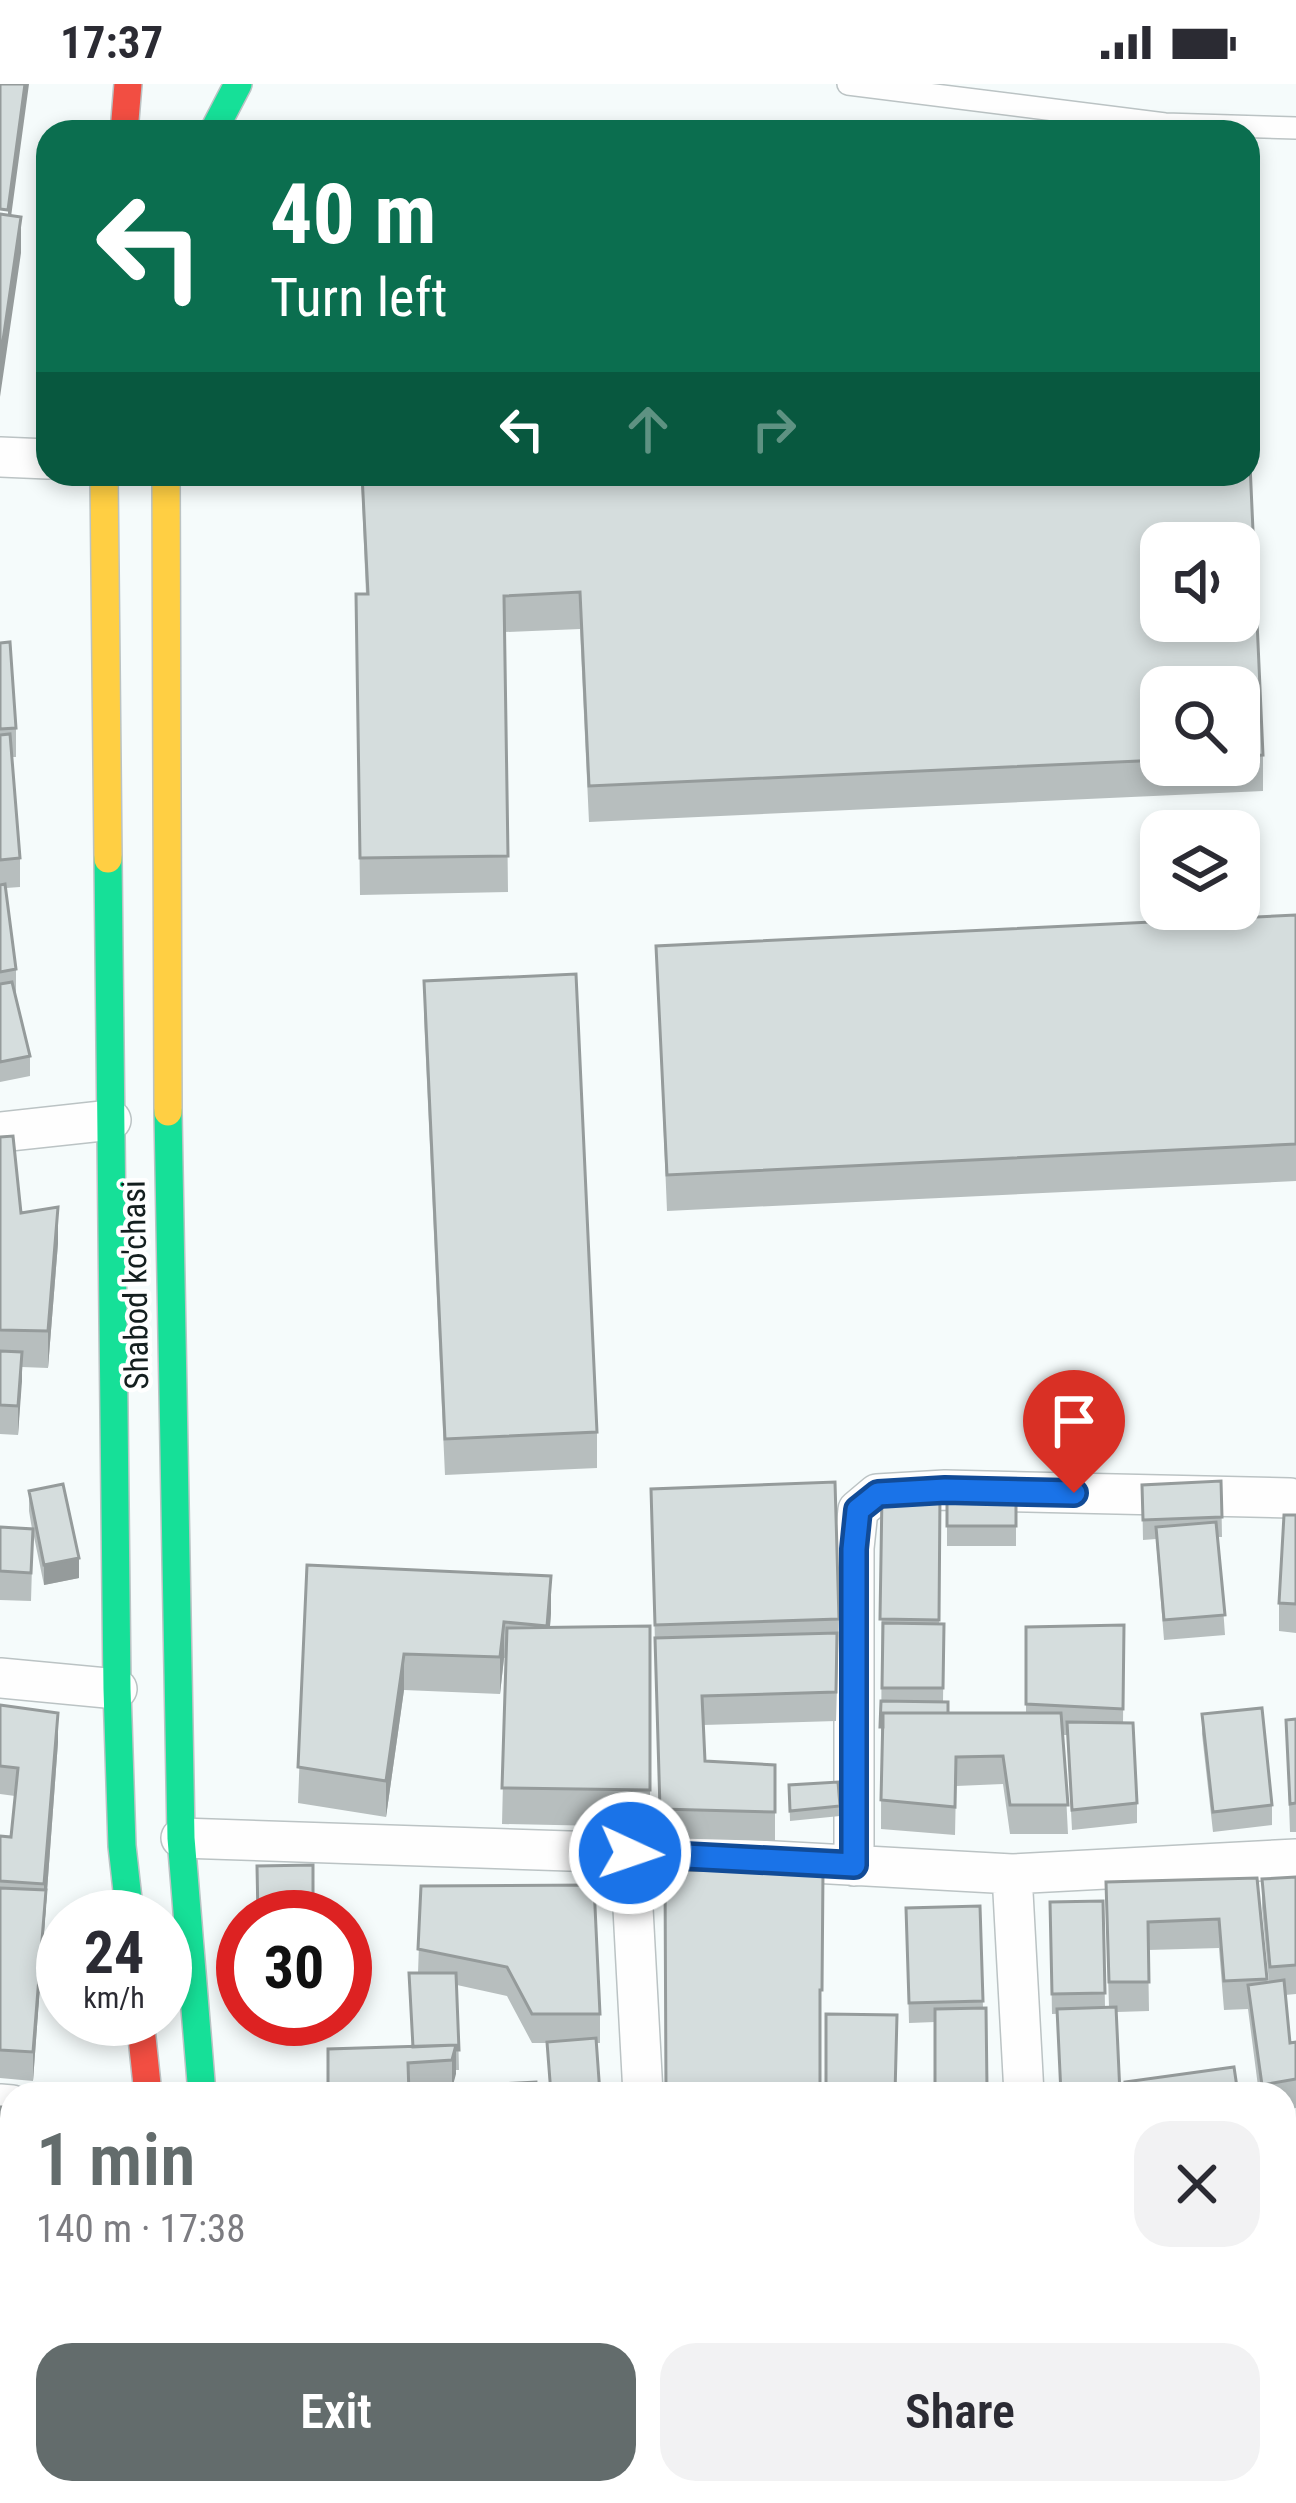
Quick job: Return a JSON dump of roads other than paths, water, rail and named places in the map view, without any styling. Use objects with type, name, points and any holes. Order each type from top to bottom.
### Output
[{"type":"main road","points":[[125,120],[128,84]]},
{"type":"main road","points":[[219,120],[238,84]]},
{"type":"main road","points":[[194,120],[197,100]]},
{"type":"main road","points":[[104,486],[117,1689],[127,1890]]},
{"type":"main road","name":"Shabod ko'chasi","points":[[166,486],[168,1089],[181,1838],[201,2082]]},
{"type":"main road","points":[[143,2046],[147,2082]]},
{"type":"street","points":[[0,458],[36,459]]},
{"type":"street","points":[[0,1132],[111,1120]]},
{"type":"street","points":[[854,1865],[858,1510],[878,1494],[945,1490],[1290,1498]]},
{"type":"street","points":[[819,1495],[858,1510]]},
{"type":"street","points":[[0,1678],[117,1689]]},
{"type":"street","points":[[181,1838],[630,1853],[1012,1874],[1296,1859]]},
{"type":"street","points":[[630,1853],[642,2082]]},
{"type":"street","points":[[1012,1874],[1023,2082]]},
{"type":"lane","points":[[848,84],[1133,120]]},
{"type":"lane","points":[[1260,127],[1296,128]]}]
